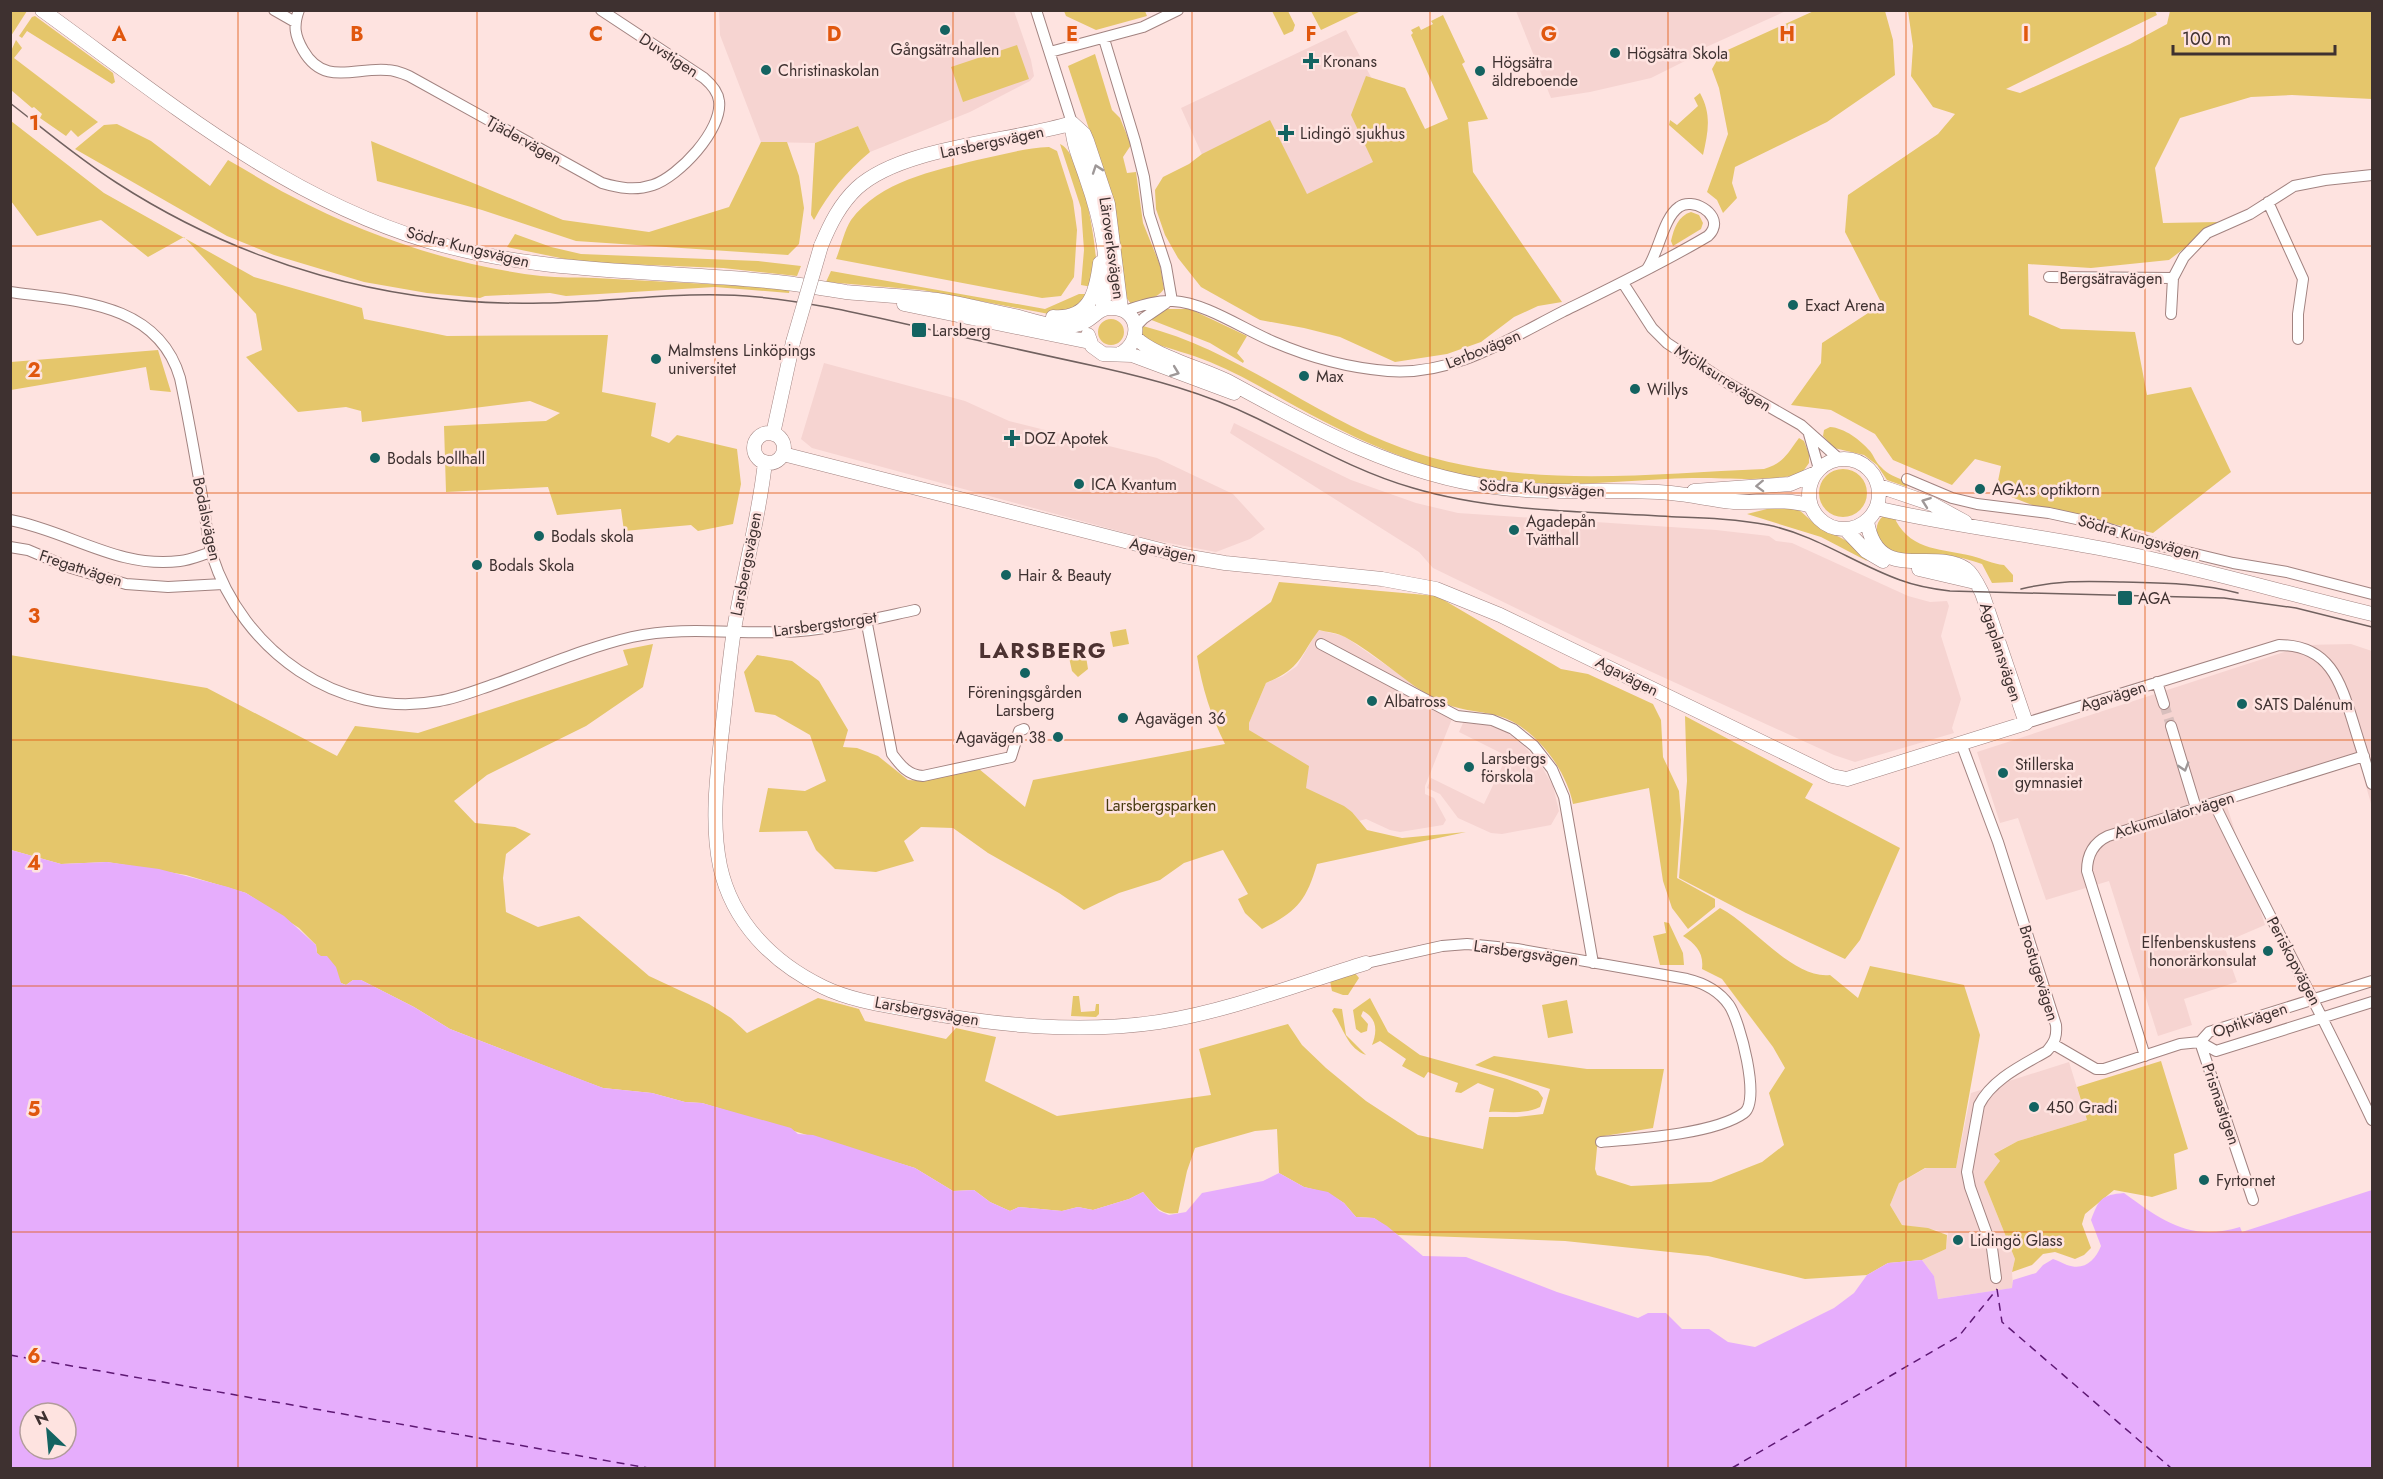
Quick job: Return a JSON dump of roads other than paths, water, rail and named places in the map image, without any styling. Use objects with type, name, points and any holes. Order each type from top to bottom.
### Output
[{"type":"street","name":"Södra Kungsvägen","points":[[42,10],[208,132],[245,156],[342,208],[428,241],[507,260],[555,267],[767,281],[940,301],[1055,326],[1070,327],[1110,308],[1123,310],[1132,318],[1135,332],[1148,348],[1229,382],[1284,412],[1383,458],[1452,480],[1494,487],[1671,493],[1790,484],[1838,458]]},
{"type":"street","points":[[274,10],[295,22],[299,10]]},
{"type":"street","name":"Duvstigen","points":[[601,10],[707,81]]},
{"type":"street","name":"Läroverksvägen","points":[[1036,10],[1072,123],[1074,141],[1096,207],[1103,240],[1106,288],[1096,314]]},
{"type":"street","points":[[1050,52],[1143,27],[1178,10]]},
{"type":"street","name":"Tjädervägen","points":[[295,22],[294,33],[306,56],[316,66],[340,74],[385,69],[410,76],[602,183],[619,188],[644,188],[667,180],[703,143],[716,120],[719,109],[717,94],[707,81]]},
{"type":"street","points":[[1104,39],[1135,141],[1144,177],[1149,214],[1166,266],[1172,301],[1157,308],[1135,332],[1129,348],[1120,354]]},
{"type":"street","name":"Läroverksvägen","points":[[1072,123],[1088,141],[1108,204],[1123,310]]},
{"type":"street","name":"Larsbergsvägen","points":[[773,434],[793,342],[821,246],[839,209],[848,198],[859,187],[884,170],[918,158],[1072,123]]},
{"type":"street","name":"Bergsätravägen","points":[[2171,314],[2173,278],[2184,257],[2207,233],[2250,214],[2294,186],[2373,175]]},
{"type":"street","points":[[2268,202],[2303,279],[2298,314],[2298,339]]},
{"type":"street","name":"Lerbovägen","points":[[1123,310],[1155,302],[1191,303],[1275,343],[1304,353],[1374,369],[1404,371],[1448,366],[1501,345],[1623,283],[1708,236],[1714,229],[1714,224],[1705,209],[1692,203],[1684,204],[1675,210],[1655,257],[1647,269]]},
{"type":"street","points":[[988,310],[1056,318],[1070,317],[1080,312],[1090,302],[1095,291],[1103,240]]},
{"type":"street","name":"Bergsätravägen","points":[[2049,277],[2173,278]]},
{"type":"street","name":"Mjölksurrevägen","points":[[1623,283],[1653,328],[1667,343],[1726,382],[1801,425],[1838,458]]},
{"type":"street","name":"Bodalsvägen","points":[[10,292],[70,299],[125,315],[153,332],[175,361],[180,378],[212,552],[223,584],[256,633],[274,652],[304,675],[332,690],[406,704],[443,701],[631,638],[678,631],[734,630]]},
{"type":"street","name":"Södra Kungsvägen","points":[[849,292],[1090,342],[1103,354],[1132,355],[1284,412]]},
{"type":"street","points":[[1090,342],[1088,331],[1096,314]]},
{"type":"street","points":[[773,434],[782,441],[783,454],[774,462],[765,462],[756,455],[755,444],[762,435],[773,434]]},
{"type":"street","points":[[1809,434],[1817,471],[1809,489],[1811,506],[1823,522],[1833,528],[1845,529],[1867,522],[1879,502],[1879,486],[1870,469],[1861,462],[1850,458],[1838,458]]},
{"type":"street","name":"Agavägen","points":[[783,454],[1184,556],[1225,563],[1382,579],[1437,589],[1500,615],[1611,667],[1660,694],[1842,779],[1854,778],[2278,645],[2301,647],[2324,660],[2338,678],[2373,784]]},
{"type":"street","name":"Larsbergsvägen","points":[[765,462],[734,630],[718,764],[716,815],[720,864],[729,896],[747,927],[772,954],[823,987],[846,996],[954,1018],[1054,1028],[1107,1027],[1158,1022],[1200,1014],[1366,963],[1442,946],[1467,945],[1517,949],[1680,977],[1709,986],[1729,1005],[1737,1020],[1747,1062],[1752,1100],[1749,1109],[1742,1115],[1705,1128],[1601,1142]]},
{"type":"street","name":"Södra Kungsvägen","points":[[1907,479],[1952,498],[2081,520],[2162,546],[2233,563],[2287,572],[2373,594]]},
{"type":"street","name":"Södra Kungsvägen","points":[[1879,486],[1932,504],[1970,525]]},
{"type":"street","name":"Södra Kungsvägen","points":[[1671,493],[1734,502],[1791,501],[1811,506]]},
{"type":"street","name":"Södra Kungsvägen","points":[[1876,508],[1928,521],[1970,525],[2117,551],[2373,614]]},
{"type":"street","name":"Fregattvägen","points":[[10,520],[29,524],[101,552],[136,560],[183,561],[212,552]]},
{"type":"street","name":"Agaplansvägen","points":[[1867,522],[1873,543],[1884,554],[1905,561],[1960,566],[1971,574],[1982,593],[2026,723]]},
{"type":"street","name":"Agaplansvägen","points":[[1845,529],[1866,551],[1886,563],[1975,582]]},
{"type":"street","name":"Fregattvägen","points":[[10,547],[28,550],[80,571],[126,584],[168,587],[223,584]]},
{"type":"street","name":"Larsbergstorget","points":[[734,630],[783,632],[915,610]]},
{"type":"street","points":[[866,619],[892,754],[903,768],[915,775],[924,776],[1011,756],[1018,730],[1024,729]]},
{"type":"street","name":"Larsbergsvägen","points":[[1321,644],[1457,716],[1492,720],[1507,726],[1522,735],[1534,747],[1552,769],[1564,797],[1593,963]]},
{"type":"street","points":[[2157,682],[2164,704]]},
{"type":"street","points":[[2171,726],[2196,808]]},
{"type":"street","name":"Brostugevägen","points":[[1961,743],[1998,843],[2056,1025],[2057,1035],[2047,1051],[1995,1083],[1979,1105],[1967,1172],[1970,1187],[1992,1248],[1996,1278]]},
{"type":"street","name":"Ackumulatorvägen","points":[[2145,1056],[2090,881],[2087,861],[2094,846],[2100,839],[2364,756]]},
{"type":"street","name":"Periskopvägen","points":[[2214,803],[2324,1018],[2373,1120]]},
{"type":"street","name":"Optikvägen","points":[[2200,1042],[2209,1032],[2373,981]]},
{"type":"street","name":"Optikvägen","points":[[2053,1044],[2096,1069],[2112,1067],[2180,1044],[2200,1042],[2216,1051],[2373,1002]]},
{"type":"street","name":"Prismastigen","points":[[2200,1042],[2253,1200]]},
{"type":"tunnel","points":[[2164,704],[2171,726]]},
{"type":"tram line","points":[[10,103],[89,164],[166,212],[216,237],[268,258],[321,275],[375,288],[430,297],[486,302],[543,303],[704,295],[758,297],[798,302],[1139,376],[1235,408],[1372,474],[1445,496],[1510,507],[1722,519],[1768,525],[1803,536],[1900,580],[1918,586],[1950,591],[2224,598],[2296,608],[2372,627]]},
{"type":"tram line","points":[[2021,589],[2084,581],[2181,584],[2238,593]]},
{"type":"place","name":"Gångsätrahallen","points":[[945,30]]},
{"type":"place","name":"Högsätra Skola","points":[[1615,53]]},
{"type":"place","name":"Kronans","points":[[1311,61]]},
{"type":"place","name":"Christinaskolan","points":[[766,70]]},
{"type":"place","name":"Högsätra äldreboende","points":[[1480,71]]},
{"type":"place","name":"Lidingö sjukhus","points":[[1286,133]]},
{"type":"place","name":"Exact Arena","points":[[1793,305]]},
{"type":"place","name":"Larsberg","points":[[919,330]]},
{"type":"place","name":"Malmstens Linköpings universitet","points":[[656,359]]},
{"type":"place","name":"Max","points":[[1304,376]]},
{"type":"place","name":"Willys","points":[[1635,389]]},
{"type":"place","name":"DOZ Apotek","points":[[1012,438]]},
{"type":"place","name":"Bodals bollhall","points":[[375,458]]},
{"type":"place","name":"ICA Kvantum","points":[[1079,484]]},
{"type":"place","name":"AGA:s optiktorn","points":[[1980,489]]},
{"type":"place","name":"Agadepån Tvätthall","points":[[1514,530]]},
{"type":"place","name":"Bodals skola","points":[[539,536]]},
{"type":"place","name":"Bodals Skola","points":[[477,565]]},
{"type":"place","name":"Hair & Beauty","points":[[1006,575]]},
{"type":"place","name":"AGA","points":[[2125,598]]},
{"type":"place","name":"Föreningsgården Larsberg","points":[[1025,673]]},
{"type":"place","name":"Albatross","points":[[1372,701]]},
{"type":"place","name":"SATS Dalénum","points":[[2242,704]]},
{"type":"place","name":"Agavägen 36","points":[[1123,718]]},
{"type":"place","name":"Agavägen 38","points":[[1058,737]]},
{"type":"place","name":"Larsbergs förskola","points":[[1469,767]]},
{"type":"place","name":"Stillerska gymnasiet","points":[[2003,773]]},
{"type":"place","name":"Elfenbenskustens honorärkonsulat","points":[[2268,951]]},
{"type":"place","name":"450 Gradi","points":[[2034,1107]]},
{"type":"place","name":"Fyrtornet","points":[[2204,1180]]},
{"type":"place","name":"Lidingö Glass","points":[[1958,1240]]},
{"type":"district","name":"LARSBERG","points":[[1043,650]]},
{"type":"park label","name":"Larsbergsparken","points":[[1161,805]]}]
